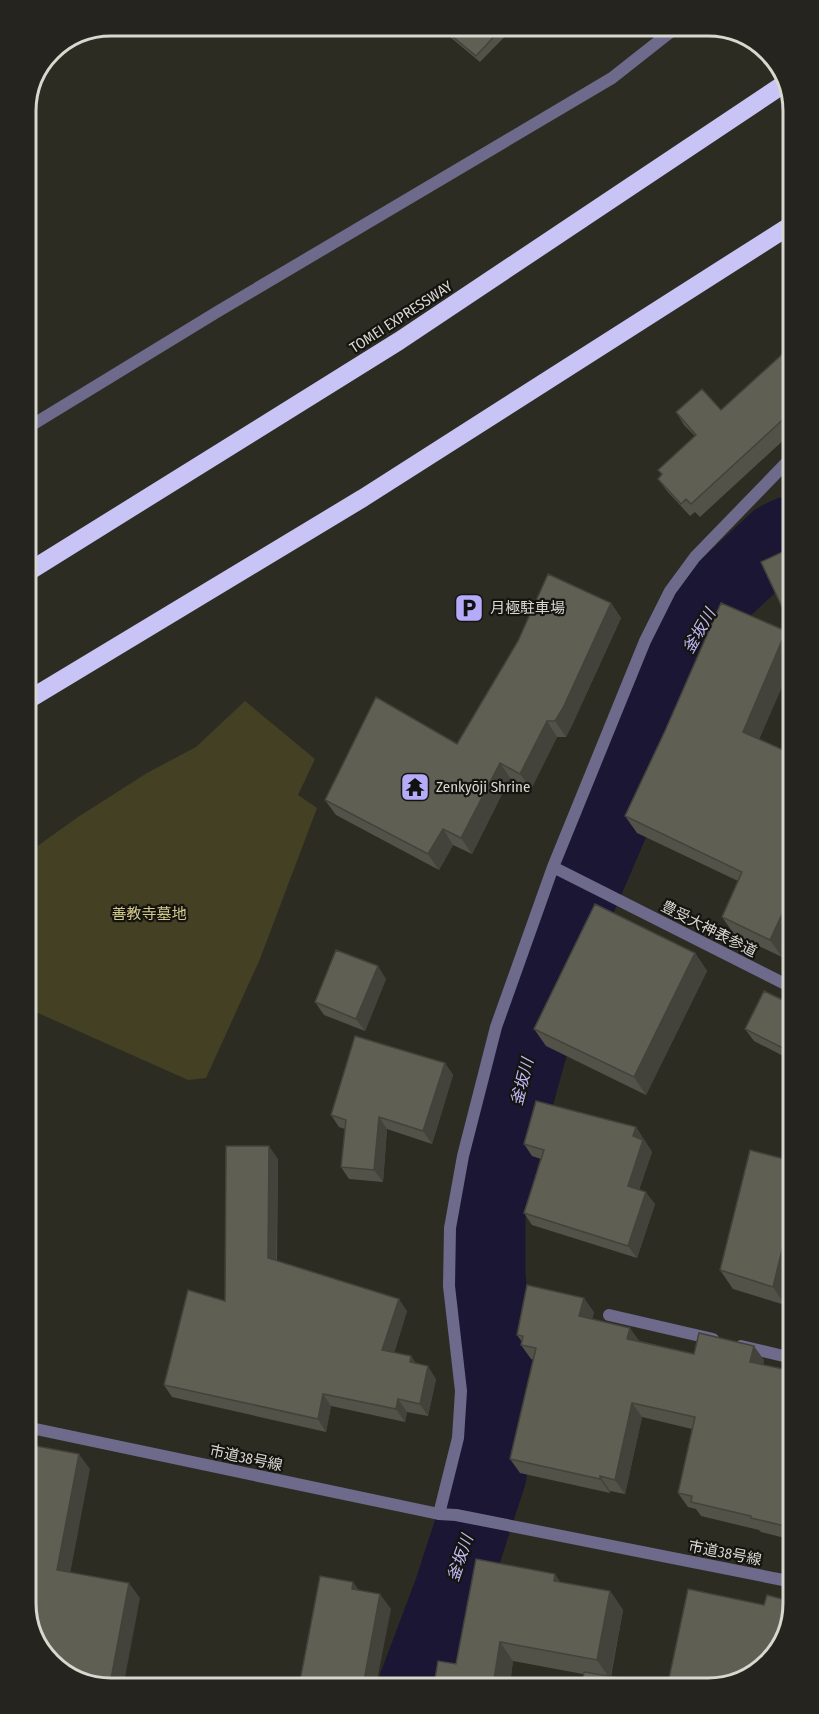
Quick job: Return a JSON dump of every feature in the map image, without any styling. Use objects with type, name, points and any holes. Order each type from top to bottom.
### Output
[{"type":"highway","name":"TOMEI EXPRESSWAY","points":[[36,567],[399,340],[779,87]]},
{"type":"highway","points":[[36,695],[363,498],[783,230]]},
{"type":"street","points":[[36,423],[217,312],[612,78],[665,36]]},
{"type":"street","points":[[439,1514],[458,1438],[461,1390],[449,1275],[450,1228],[463,1156],[496,1027],[645,641],[670,591],[695,557],[783,466]]},
{"type":"street","name":"豊受大神表参道","points":[[558,869],[783,983]]},
{"type":"street","points":[[609,1315],[783,1356]]},
{"type":"street","name":"市道38号線","points":[[36,1429],[439,1514],[456,1515],[783,1580]]},
{"type":"green space","name":"善教寺墓地","points":[[245,701],[315,759],[298,795],[317,808],[260,959],[206,1078],[188,1080],[36,1012],[36,847],[147,773],[196,747]]},
{"type":"building","points":[[452,36],[495,36],[476,56]]},
{"type":"building","points":[[783,354],[783,420],[691,504],[686,499],[681,504],[658,479],[662,474],[658,470],[696,435],[676,412],[702,389],[721,410]]},
{"type":"building","points":[[783,552],[783,609],[761,562]]},
{"type":"building","points":[[548,574],[611,603],[555,721],[547,721],[520,774],[500,763],[461,838],[443,829],[428,854],[325,800],[376,697],[457,744],[518,641]]},
{"type":"building","points":[[721,603],[783,630],[783,638],[743,732],[783,750],[783,912],[770,940],[722,917],[742,872],[625,816]]},
{"type":"building","points":[[595,904],[695,953],[634,1077],[534,1029]]},
{"type":"building","points":[[336,950],[378,966],[356,1019],[315,1002]]},
{"type":"building","points":[[764,991],[783,1000],[783,1048],[745,1029]]},
{"type":"building","points":[[355,1036],[445,1063],[423,1131],[379,1117],[374,1170],[341,1167],[346,1120],[331,1115]]},
{"type":"building","points":[[536,1101],[636,1127],[633,1136],[643,1140],[628,1186],[646,1192],[628,1246],[524,1213],[544,1150],[524,1144]]},
{"type":"building","points":[[226,1146],[269,1146],[268,1258],[399,1299],[382,1350],[411,1356],[410,1362],[428,1366],[420,1404],[398,1399],[396,1409],[323,1394],[318,1419],[164,1385],[188,1290],[225,1301]]},
{"type":"building","points":[[750,1150],[783,1159],[783,1246],[773,1287],[720,1270]]},
{"type":"building","points":[[527,1285],[584,1298],[579,1316],[630,1328],[627,1339],[694,1354],[699,1333],[754,1346],[750,1362],[783,1369],[783,1526],[691,1502],[692,1496],[678,1493],[695,1417],[632,1403],[615,1480],[600,1476],[600,1479],[510,1459],[536,1348],[521,1345],[523,1336],[517,1335]]},
{"type":"building","points":[[36,1446],[79,1454],[57,1570],[129,1583],[111,1678],[87,1674],[61,1659],[46,1641],[37,1618]]},
{"type":"building","points":[[476,1559],[555,1574],[554,1581],[610,1591],[597,1660],[500,1642],[494,1678],[435,1678],[438,1661],[456,1664]]},
{"type":"building","points":[[320,1576],[353,1582],[352,1589],[380,1594],[364,1678],[301,1678]]},
{"type":"building","points":[[688,1589],[764,1605],[767,1595],[783,1599],[780,1623],[775,1636],[764,1653],[746,1668],[723,1677],[669,1678]]},
{"type":"building","points":[[584,1672],[620,1678],[583,1678]]},
{"type":"waterway","name":"釜坂川","points":[[419,1678],[451,1592],[489,1475],[496,1430],[496,1372],[488,1274],[488,1212],[537,1022],[574,910],[692,636],[722,591],[783,537]]},
{"type":"place","name":"月極駐車場","points":[[469,608]]},
{"type":"place","name":"Zenkyōji Shrine","points":[[415,787]]}]
